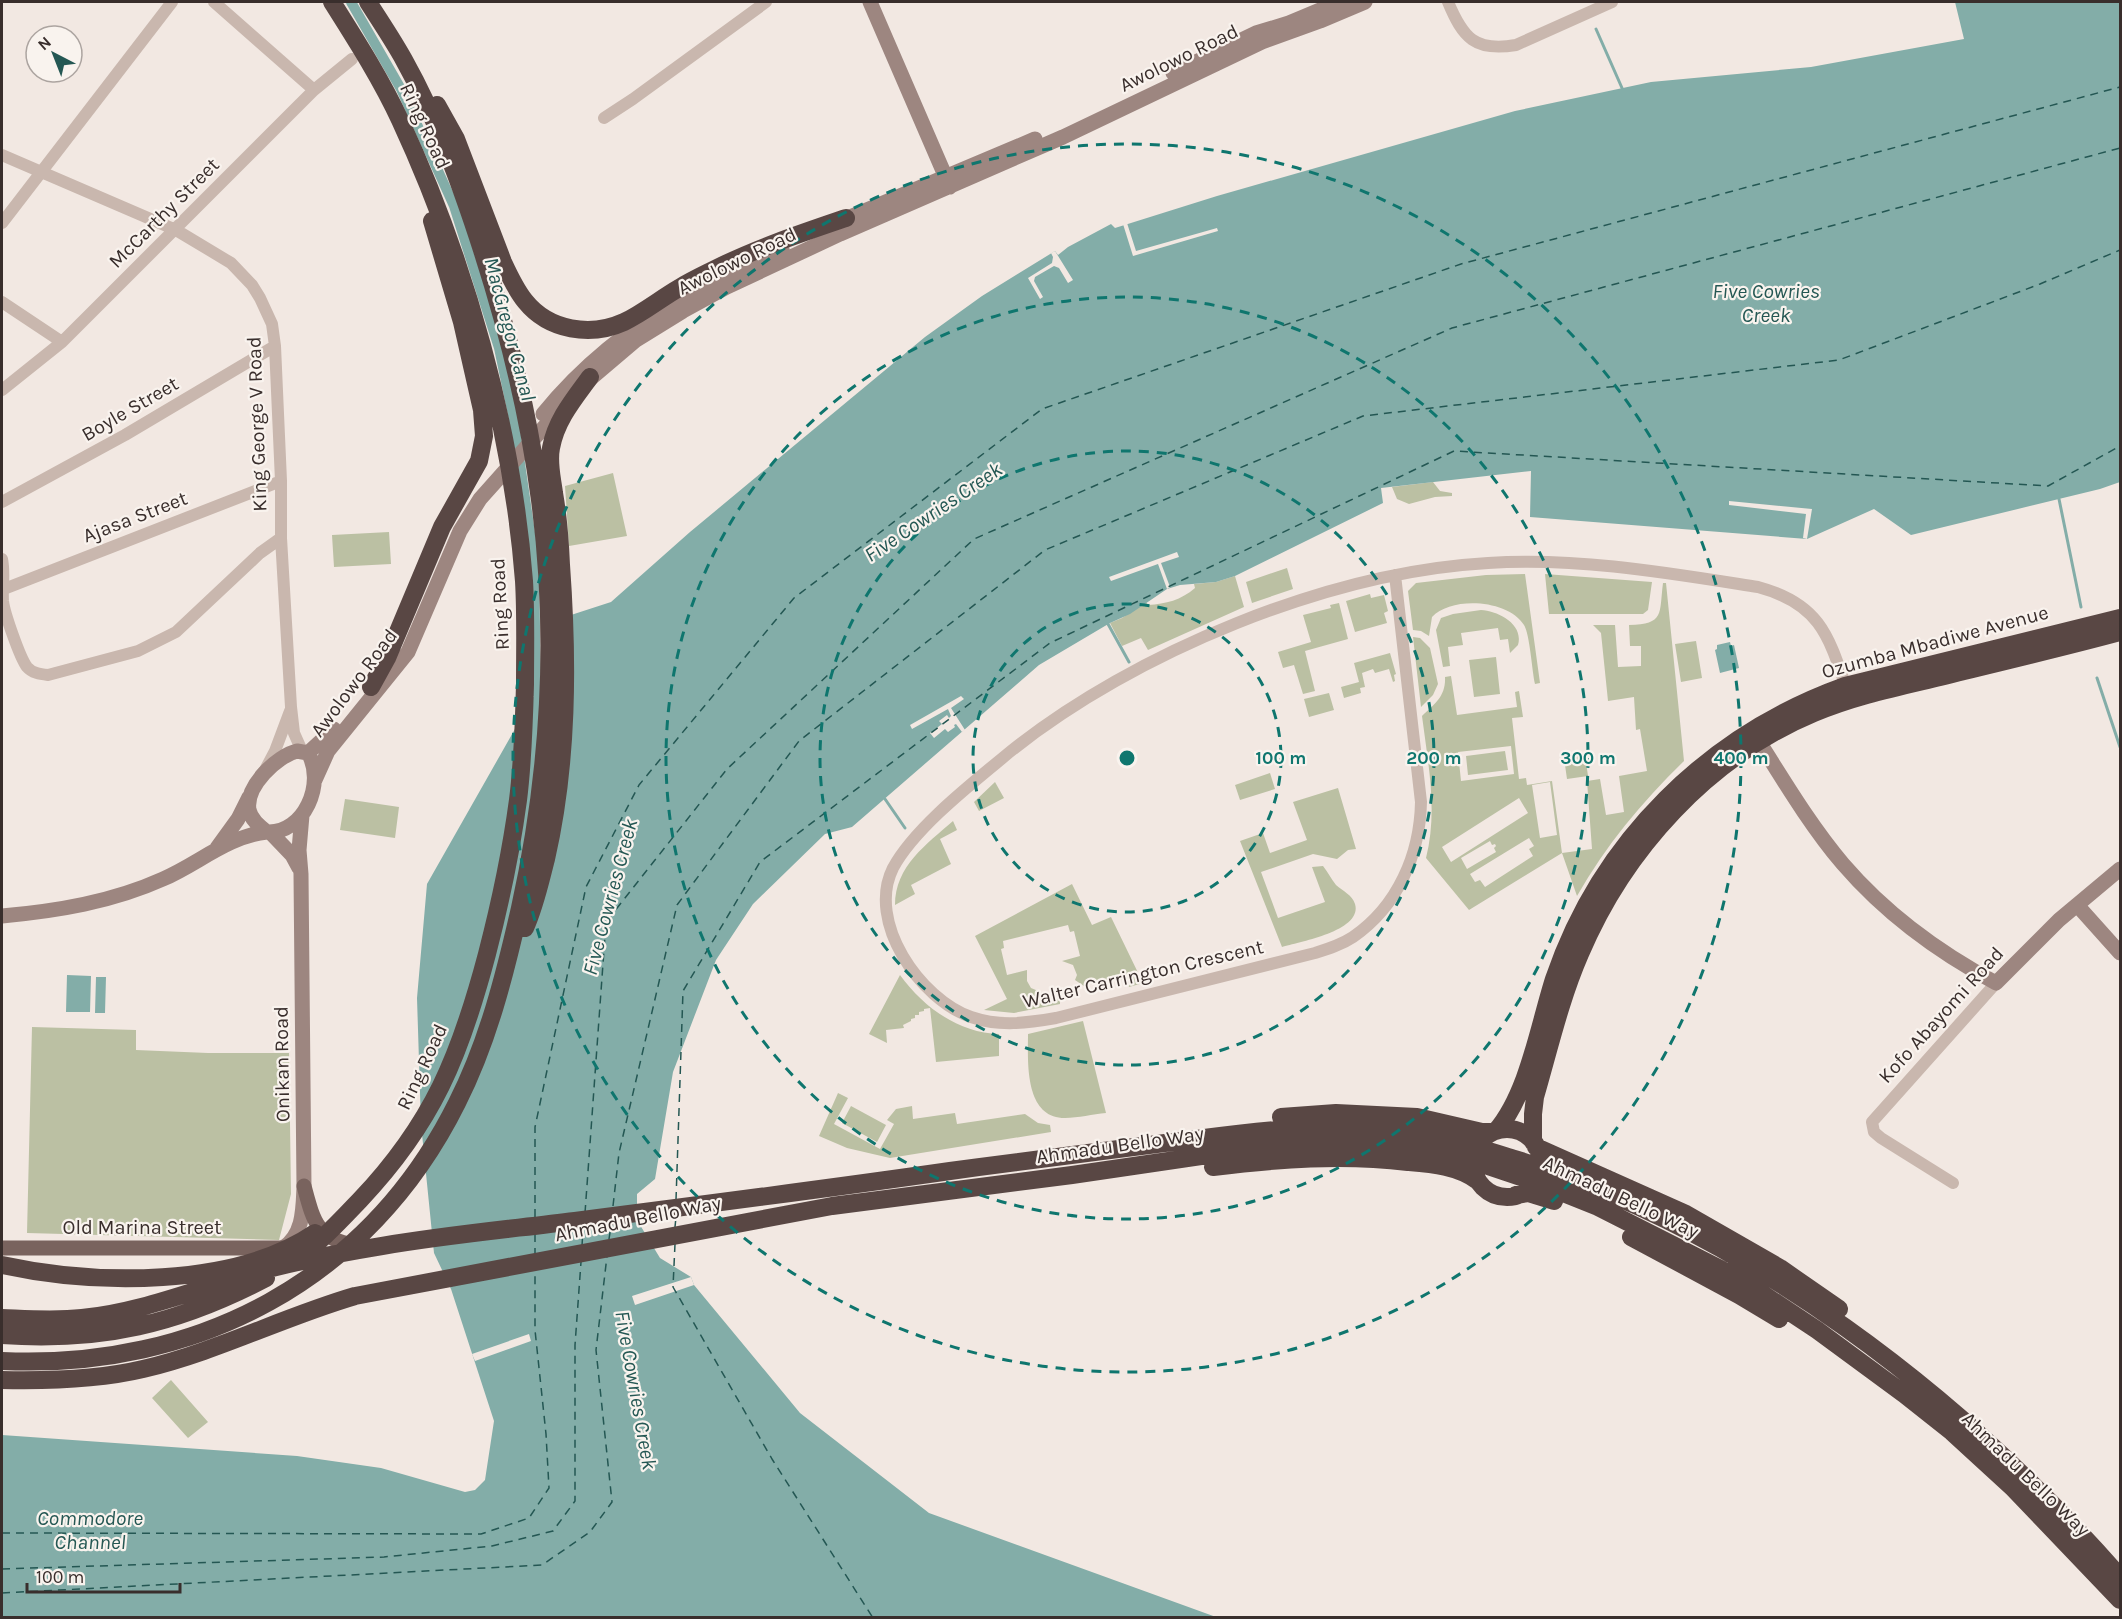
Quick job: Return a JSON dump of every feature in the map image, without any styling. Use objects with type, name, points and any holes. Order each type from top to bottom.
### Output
[{"type":"highway","name":"Ring Road","points":[[332,2],[370,63],[390,101],[440,215],[470,304],[514,492],[524,580],[526,628],[524,725],[518,798],[501,894],[483,970],[456,1055],[434,1102],[414,1135],[384,1174],[358,1202]]},
{"type":"highway","name":"Ring Road","points":[[2,1361],[57,1362],[101,1358],[143,1350],[185,1338],[228,1322],[266,1304],[334,1259],[365,1233],[393,1202],[419,1167],[458,1101],[475,1060],[507,967],[534,840],[546,746],[548,595],[540,501],[534,460],[514,365],[492,283],[464,196],[446,149],[405,62],[368,2]]},
{"type":"highway","points":[[405,62],[422,79],[451,129],[503,262],[524,301],[541,316],[567,328],[582,331],[598,330],[625,322],[680,287],[778,241],[846,218]]},
{"type":"highway","points":[[371,687],[387,658],[428,557],[450,510],[479,461],[484,436],[482,410],[462,322],[439,248],[421,169]]},
{"type":"highway","points":[[507,967],[530,916],[540,882],[552,833],[562,748],[564,644],[561,556],[549,466],[550,449],[555,433],[567,410],[590,377]]},
{"type":"highway","name":"Ozumba Mbadiwe Avenue","points":[[1495,1131],[1506,1119],[1516,1101],[1555,977],[1575,930],[1597,888],[1621,852],[1663,801],[1707,761],[1755,736],[1785,726],[1815,712],[1848,693],[2121,618]]},
{"type":"highway","name":"Ozumba Mbadiwe Avenue","points":[[1848,693],[2121,632]]},
{"type":"highway","name":"Ozumba Mbadiwe Avenue","points":[[1535,1144],[1533,1114],[1536,1097],[1567,989],[1579,955],[1597,917],[1642,847],[1700,786],[1755,736]]},
{"type":"highway","points":[[1062,1156],[1090,1142],[1275,1117],[1336,1113],[1417,1117],[1482,1132],[1495,1131],[1512,1130],[1527,1136],[1535,1144],[1686,1214],[1780,1268],[1895,1350],[1910,1388],[1880,1386],[1799,1331],[1739,1295],[1652,1247],[1547,1198],[1528,1193],[1503,1197],[1487,1191],[1474,1172],[1474,1153],[1485,1137],[1495,1131]]},
{"type":"highway","name":"Ahmadu Bello Way","points":[[2,1380],[104,1377],[142,1370],[219,1346],[324,1305],[377,1292],[697,1230],[832,1206],[1072,1175],[1288,1136]]},
{"type":"highway","name":"Ahmadu Bello Way","points":[[2,1318],[53,1320],[84,1318],[151,1304],[279,1267],[385,1245],[1062,1156],[1288,1136],[1374,1144],[1479,1163],[1533,1181],[1598,1207],[1743,1272],[1817,1330],[1910,1388],[1987,1442],[2084,1536],[2121,1577]]},
{"type":"highway","points":[[1516,1195],[1533,1184],[1538,1176],[1540,1156],[1535,1144]]},
{"type":"highway","points":[[1072,1175],[1105,1180],[1270,1160],[1325,1157],[1430,1164],[1460,1171],[1478,1181]]},
{"type":"highway","points":[[8,1266],[61,1274],[112,1278],[156,1277],[203,1272],[243,1264],[303,1241],[358,1202]]},
{"type":"highway","points":[[2,1335],[56,1337],[89,1335],[157,1323],[198,1310],[273,1274],[303,1254],[333,1230],[358,1202]]},
{"type":"highway","points":[[2,1349],[66,1350],[145,1338],[219,1346]]},
{"type":"highway","name":"Ahmadu Bello Way","points":[[1910,1388],[1952,1432],[2012,1487],[2121,1600]]},
{"type":"main road","points":[[870,2],[948,182]]},
{"type":"main road","name":"Awolowo Road","points":[[305,752],[329,735],[391,662],[405,635],[438,555],[453,526],[480,484],[498,470],[590,377],[636,340],[727,287],[1256,33],[1289,23],[1339,2]]},
{"type":"main road","name":"Awolowo Road","points":[[538,428],[585,367],[606,349],[691,292],[846,218],[1064,137],[1262,42],[1365,2]]},
{"type":"main road","name":"Awolowo Road","points":[[315,780],[328,751],[408,652],[460,531],[498,470]]},
{"type":"main road","points":[[1755,736],[1815,826],[1863,885],[1885,907],[1929,943],[1996,984]]},
{"type":"main road","points":[[2,916],[78,906],[135,890],[189,867],[217,848],[249,835],[281,830],[292,825],[302,815],[310,800],[315,780],[314,762],[305,752],[282,756],[262,775],[238,819],[217,848]]},
{"type":"main road","points":[[250,797],[251,815],[292,855],[301,874]]},
{"type":"main road","name":"Onikan Road","points":[[283,1248],[291,1241],[301,1220],[304,1186],[299,850],[302,815]]},
{"type":"main road","name":"Kofo Abayomi Road","points":[[1996,984],[2059,920],[2121,869]]},
{"type":"main road","points":[[2077,905],[2121,952]]},
{"type":"main road","points":[[304,1186],[311,1212],[322,1232],[336,1241],[352,1245]]},
{"type":"main road","name":"Old Marina Street","points":[[2,1248],[283,1248],[385,1245]]},
{"type":"street","points":[[2,223],[172,2]]},
{"type":"street","points":[[214,2],[314,90]]},
{"type":"street","points":[[604,118],[766,2]]},
{"type":"street","points":[[1448,2],[1464,32],[1474,41],[1486,47],[1500,48],[1516,45],[1612,2]]},
{"type":"street","name":"McCarthy Street","points":[[2,390],[62,342],[314,90],[352,59]]},
{"type":"street","name":"King George V Road","points":[[2,155],[176,230],[231,263],[252,285],[272,324],[275,346],[281,538],[291,707],[294,733],[305,752]]},
{"type":"street","points":[[2,302],[62,342]]},
{"type":"street","name":"Boyle Street","points":[[2,502],[125,435],[275,346]]},
{"type":"street","name":"Ajasa Street","points":[[4,589],[281,481]]},
{"type":"street","points":[[2,560],[5,573],[3,602],[5,613],[26,666],[39,674],[48,675],[138,651],[176,632],[260,553],[281,538]]},
{"type":"street","name":"Walter Carrington Crescent","points":[[1395,576],[1421,802],[1419,830],[1407,872],[1388,903],[1365,927],[1352,938],[1335,947],[1315,953],[1034,1022],[994,1023],[970,1016],[954,1009],[929,988],[892,936],[885,905],[887,884],[894,867],[922,829],[1023,742],[1086,699],[1190,644],[1307,598],[1353,584],[1395,576],[1445,567],[1488,563],[1556,563],[1639,569],[1758,587],[1777,592],[1795,602],[1818,623],[1832,647],[1848,693]]},
{"type":"street","points":[[262,775],[275,751],[291,707]]},
{"type":"street","name":"Kofo Abayomi Road","points":[[1953,1183],[1881,1138],[1874,1132],[1872,1122],[1996,984]]},
{"type":"green space","points":[[613,473],[627,536],[569,546],[565,486]]},
{"type":"green space","points":[[1433,482],[1440,491],[1452,493],[1452,496],[1435,497],[1409,504],[1397,499],[1392,487]]},
{"type":"green space","points":[[389,532],[391,564],[334,567],[332,535]]},
{"type":"green space","points":[[1287,568],[1293,589],[1252,603],[1246,582]]},
{"type":"green space","points":[[1525,574],[1540,683],[1535,684],[1524,625],[1506,610],[1479,603],[1465,603],[1441,610],[1432,617],[1429,636],[1421,631],[1413,630],[1408,591],[1416,583],[1486,575]]},
{"type":"green space","points":[[1545,574],[1652,582],[1648,610],[1643,614],[1549,614]]},
{"type":"green space","points":[[1235,576],[1244,607],[1148,650],[1141,638],[1122,646],[1110,623],[1146,602],[1148,605],[1173,601],[1195,588],[1194,584],[1216,582]]},
{"type":"green space","points":[[1663,583],[1666,583],[1684,761],[1626,825],[1600,859],[1577,896],[1562,853],[1592,849],[1587,781],[1600,779],[1606,815],[1624,812],[1619,776],[1647,771],[1640,729],[1636,730],[1634,697],[1608,701],[1601,633],[1593,625],[1615,625],[1618,667],[1641,666],[1641,646],[1630,646],[1629,625],[1655,619],[1660,610]]},
{"type":"green space","points":[[1370,594],[1371,598],[1384,595],[1388,611],[1384,613],[1387,623],[1355,632],[1346,601]]},
{"type":"green space","points":[[1339,603],[1348,639],[1305,651],[1315,691],[1303,694],[1294,665],[1283,668],[1278,652],[1311,642],[1303,615],[1331,608],[1330,605]]},
{"type":"green space","points":[[1481,610],[1495,613],[1508,620],[1517,631],[1518,645],[1510,653],[1508,639],[1500,640],[1498,628],[1461,633],[1463,645],[1448,647],[1450,666],[1443,667],[1436,630],[1441,618]]},
{"type":"green space","points":[[1413,637],[1420,638],[1430,648],[1438,684],[1433,695],[1421,707]]},
{"type":"green space","points":[[1696,641],[1702,678],[1681,682],[1675,644]]},
{"type":"green space","points":[[1390,653],[1396,674],[1394,675],[1395,681],[1393,682],[1389,669],[1375,673],[1373,669],[1362,673],[1365,687],[1360,688],[1361,693],[1344,698],[1341,687],[1359,682],[1354,663]]},
{"type":"green space","points":[[1496,657],[1500,694],[1474,697],[1469,660]]},
{"type":"green space","points":[[1451,676],[1457,715],[1517,707],[1515,692],[1519,691],[1523,717],[1512,718],[1519,779],[1526,778],[1527,785],[1552,781],[1562,853],[1469,910],[1426,858],[1430,840],[1432,805],[1422,716],[1442,695],[1445,677]],"holes":[[[1511,746],[1514,774],[1461,781],[1458,752]],[[1550,782],[1557,835],[1540,838],[1532,785]],[[1519,798],[1528,813],[1451,862],[1442,847]],[[1529,838],[1534,846],[1529,849],[1533,856],[1485,887],[1480,880],[1475,882],[1470,874]],[[1490,841],[1492,845],[1495,844],[1496,852],[1467,869],[1461,858]]]},
{"type":"green space","points":[[1329,693],[1334,710],[1309,717],[1304,699]]},
{"type":"green space","points":[[1505,751],[1508,770],[1468,775],[1466,756]]},
{"type":"green space","points":[[1585,755],[1588,776],[1567,779],[1564,758]]},
{"type":"green space","points":[[1270,773],[1275,789],[1240,800],[1235,785]]},
{"type":"green space","points":[[995,782],[1004,798],[979,811],[974,802]]},
{"type":"green space","points":[[1338,788],[1356,849],[1348,850],[1337,859],[1313,854],[1261,872],[1278,918],[1325,902],[1312,867],[1323,866],[1336,885],[1352,898],[1355,913],[1340,928],[1328,934],[1282,947],[1240,841],[1263,833],[1270,853],[1307,840],[1293,802]]},
{"type":"green space","points":[[345,799],[399,807],[395,838],[340,830]]},
{"type":"green space","points":[[953,821],[957,830],[940,839],[951,864],[911,885],[915,894],[895,905],[896,891],[906,867],[923,847]]},
{"type":"green space","points":[[1072,884],[1092,925],[1111,917],[1143,983],[1129,987],[1127,978],[1121,980],[1120,977],[1100,984],[1093,981],[1084,986],[1075,980],[1077,975],[1073,965],[1062,961],[1080,956],[1074,931],[1070,932],[1068,925],[1003,941],[1004,948],[1001,949],[1007,975],[1027,970],[1027,981],[1031,988],[1060,1000],[1060,1004],[1014,1013],[984,1010],[1007,999],[975,936]]},
{"type":"green space","points":[[900,975],[920,998],[943,1016],[970,1029],[999,1034],[999,1056],[936,1062],[930,1008],[915,1015],[915,1018],[903,1025],[904,1028],[886,1030],[887,1043],[869,1034]]},
{"type":"green space","points":[[1083,1021],[1106,1113],[1070,1118],[1052,1115],[1042,1109],[1035,1099],[1031,1086],[1028,1034]]},
{"type":"green space","points":[[32,1027],[136,1030],[136,1050],[289,1053],[291,1194],[279,1240],[27,1233]]},
{"type":"green space","points":[[838,1093],[848,1098],[834,1124],[880,1149],[894,1124],[887,1120],[896,1109],[912,1106],[913,1119],[955,1113],[957,1124],[1025,1114],[1038,1123],[1050,1125],[1051,1132],[890,1158],[847,1148],[819,1136]]},
{"type":"green space","points":[[851,1106],[886,1125],[877,1142],[842,1123]]},
{"type":"green space","points":[[171,1380],[208,1422],[188,1438],[152,1398]]},
{"type":"water","name":"Five Cowries Creek","points":[[1955,2],[2120,2],[2120,482],[2100,489],[1911,535],[1874,509],[1807,539],[1530,517],[1531,471],[1381,488],[1383,503],[1235,576],[1216,582],[1180,585],[1167,589],[1130,614],[1110,623],[1039,665],[852,827],[825,834],[753,904],[716,960],[673,1072],[655,1179],[637,1194],[637,1220],[660,1258],[691,1277],[694,1285],[800,1413],[929,1513],[1216,1617],[2,1617],[2,1435],[297,1456],[381,1468],[465,1492],[475,1490],[485,1480],[494,1421],[451,1289],[434,1253],[421,1124],[417,998],[427,884],[536,692],[569,628],[571,615],[611,602],[690,532],[925,337],[982,296],[1055,251],[1058,255],[1068,247],[1111,224],[1115,228],[1217,196],[1515,111],[1651,82],[1811,67],[1964,39]]},
{"type":"water","points":[[1730,642],[1731,646],[1734,645],[1739,668],[1720,673],[1715,650],[1717,645]]},
{"type":"water","points":[[67,975],[91,976],[90,1012],[66,1012]]},
{"type":"water","points":[[96,977],[106,977],[105,1013],[95,1013]]},
{"type":"pier","points":[[1127,223],[1136,251],[1217,228],[1218,231],[1133,256],[1123,224]]},
{"type":"pier","points":[[1055,251],[1073,280],[1068,283],[1059,268],[1054,266],[1035,277],[1034,281],[1043,297],[1040,299],[1028,278],[1052,263],[1051,253]]},
{"type":"pier","points":[[1729,501],[1812,509],[1807,539],[1803,538],[1806,514],[1729,505]]},
{"type":"pier","points":[[1177,552],[1179,557],[1161,563],[1170,587],[1167,589],[1158,564],[1111,581],[1109,577]]},
{"type":"pier","points":[[961,696],[964,699],[951,708],[965,730],[962,732],[956,724],[948,732],[945,729],[934,738],[930,733],[942,724],[939,721],[947,715],[949,718],[951,716],[948,709],[912,729],[910,725]]},
{"type":"pier","points":[[691,1277],[694,1285],[635,1305],[632,1296]]},
{"type":"pier","points":[[529,1334],[531,1341],[475,1361],[472,1354]]},
{"type":"waterway","name":"MacGregor Canal","points":[[351,2],[401,89],[454,206],[499,348],[513,415],[534,560],[536,692]]},
{"type":"waterway","points":[[1596,29],[1622,88]]},
{"type":"waterway","points":[[2059,499],[2081,607]]},
{"type":"waterway","points":[[1108,624],[1129,662]]},
{"type":"waterway","points":[[2097,678],[2120,747]]},
{"type":"waterway","points":[[885,799],[905,828]]},
{"type":"ferry route","points":[[535,1217],[535,1127],[586,887],[639,785],[794,598],[1042,409],[1461,264],[2120,87]]},
{"type":"ferry route","points":[[585,1213],[606,922],[727,769],[974,539],[1452,328],[2120,148]]},
{"type":"ferry route","points":[[613,1206],[619,1153],[677,905],[799,741],[1045,550],[1363,416],[1839,360],[2040,284],[2120,250]]},
{"type":"ferry route","points":[[676,1200],[683,991],[760,862],[1050,643],[1454,451],[2048,486],[2120,446]]},
{"type":"ferry route","points":[[675,1227],[676,1217]]},
{"type":"ferry route","points":[[609,1239],[611,1226]]},
{"type":"ferry route","points":[[582,1246],[583,1229]]},
{"type":"ferry route","points":[[535,1234],[535,1253]]},
{"type":"ferry route","points":[[675,1244],[673,1287],[772,1459],[873,1618]]},
{"type":"ferry route","points":[[2,1593],[542,1565],[590,1532],[612,1502],[596,1350],[607,1256]]},
{"type":"ferry route","points":[[2,1569],[384,1557],[492,1546],[553,1531],[575,1501],[575,1345],[581,1262]]},
{"type":"ferry route","points":[[2,1533],[481,1534],[529,1518],[549,1488],[535,1330],[535,1270]]},
{"type":"water label","name":"Commodore Channel","points":[[90,1530]]}]
